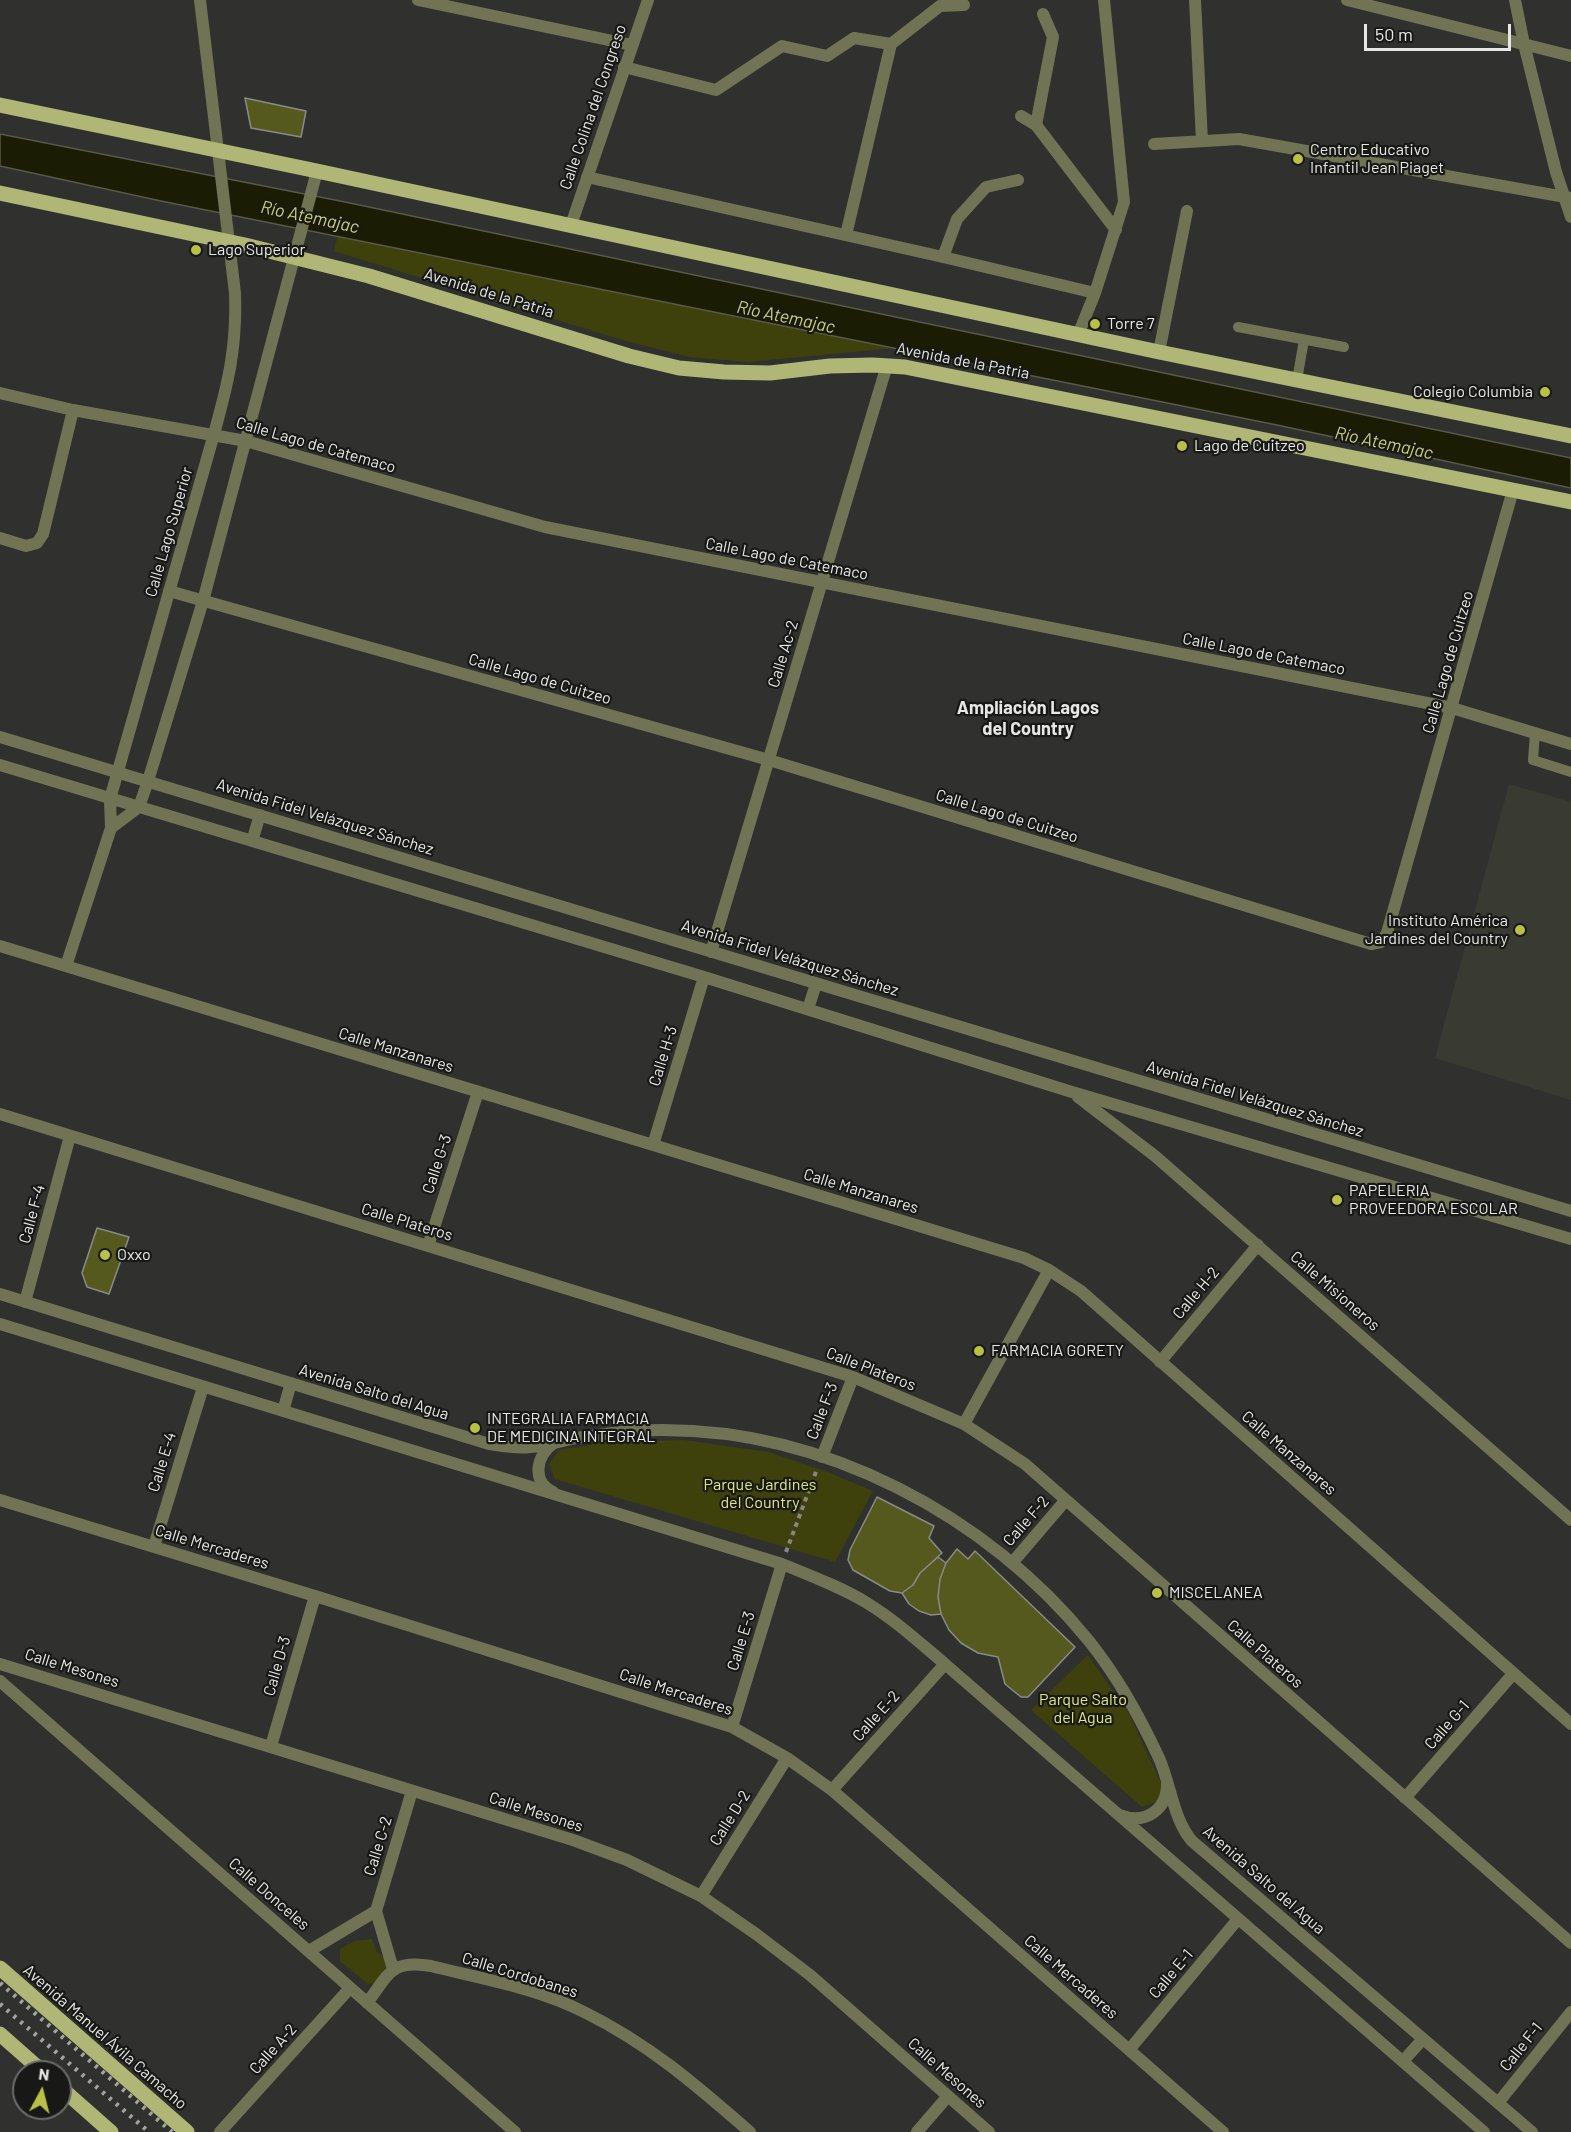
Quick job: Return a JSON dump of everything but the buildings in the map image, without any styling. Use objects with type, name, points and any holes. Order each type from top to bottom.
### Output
[{"type":"main road","points":[[0,105],[219,158],[317,171],[1078,335],[1571,436]]},
{"type":"main road","name":"Avenida de la Patria","points":[[0,193],[229,241],[296,250],[369,276],[629,356],[679,368],[770,373],[830,366],[905,367],[1571,502]]},
{"type":"main road","name":"Avenida Manuel Ávila Camacho","points":[[0,1968],[187,2132]]},
{"type":"main road","points":[[0,2034],[29,2060]]},
{"type":"main road","points":[[72,2098],[111,2132]]},
{"type":"street","points":[[200,0],[219,158]]},
{"type":"street","points":[[418,0],[632,45]]},
{"type":"street","name":"Calle Colina del Congreso","points":[[570,225],[648,0]]},
{"type":"street","points":[[1078,335],[1095,293],[1124,202],[1104,0]]},
{"type":"street","points":[[1195,0],[1202,141]]},
{"type":"street","points":[[1347,0],[1571,56]]},
{"type":"street","points":[[1515,0],[1524,44],[1571,217]]},
{"type":"street","points":[[846,235],[891,44],[940,6],[964,5]]},
{"type":"street","points":[[1036,125],[1053,37],[1043,14]]},
{"type":"street","points":[[624,67],[716,90],[782,46],[827,56],[854,38],[891,44]]},
{"type":"street","points":[[1021,116],[1036,125],[1116,230]]},
{"type":"street","points":[[1154,144],[1239,139],[1567,197]]},
{"type":"street","name":"Calle Lago Superior","points":[[66,966],[111,828],[110,799],[229,378],[234,351],[235,293],[219,158]]},
{"type":"street","points":[[111,828],[139,807],[148,781],[203,601],[317,171]]},
{"type":"street","points":[[587,177],[1095,293]]},
{"type":"street","points":[[944,257],[957,219],[986,187],[1018,180]]},
{"type":"street","points":[[1159,352],[1187,211]]},
{"type":"street","name":"Calle Ac-2","points":[[711,952],[887,365]]},
{"type":"street","name":"Calle Lago de Catemaco","points":[[0,393],[73,410],[246,441],[545,527],[1452,708],[1571,744]]},
{"type":"street","points":[[0,538],[26,546],[37,543],[43,534],[73,410]]},
{"type":"street","name":"Calle Lago de Cuitzeo","points":[[169,591],[769,760],[1371,944],[1381,942],[1387,933],[1513,490]]},
{"type":"street","name":"Avenida Fidel Velázquez Sánchez","points":[[0,736],[1571,1211]]},
{"type":"street","points":[[0,765],[704,977],[1072,1092],[1571,1239]]},
{"type":"street","points":[[252,842],[260,815]]},
{"type":"street","name":"Calle Manzanares","points":[[0,946],[1024,1258],[1049,1270],[1080,1291],[1571,1724]]},
{"type":"street","name":"Calle H-3","points":[[653,1145],[704,977]]},
{"type":"street","points":[[808,1009],[816,984]]},
{"type":"street","name":"Calle G-3","points":[[428,1246],[478,1092]]},
{"type":"street","name":"Calle Misioneros","points":[[1072,1092],[1155,1156],[1571,1520]]},
{"type":"street","name":"Calle Plateros","points":[[0,1114],[853,1377],[964,1424],[1024,1464],[1571,1943]]},
{"type":"street","name":"Calle F-4","points":[[25,1302],[70,1136]]},
{"type":"street","name":"Calle H-2","points":[[1160,1362],[1258,1245]]},
{"type":"street","points":[[964,1424],[1049,1270]]},
{"type":"street","name":"Avenida Salto del Agua","points":[[0,1294],[489,1444],[530,1447],[581,1437],[660,1430],[739,1436],[822,1457],[855,1469],[932,1506],[972,1531],[1012,1563],[1089,1641],[1115,1677],[1159,1759],[1184,1831],[1192,1841],[1532,2132]]},
{"type":"street","points":[[0,1324],[782,1564],[868,1603],[945,1664],[1484,2132]]},
{"type":"street","name":"Calle F-3","points":[[822,1457],[853,1377]]},
{"type":"street","points":[[283,1412],[291,1383]]},
{"type":"street","name":"Calle E-4","points":[[153,1546],[203,1387]]},
{"type":"street","points":[[555,1443],[542,1454],[538,1469],[543,1484],[562,1497]]},
{"type":"street","name":"Calle Mercaderes","points":[[0,1500],[732,1727],[787,1758],[832,1790],[1129,2050],[1215,2129]]},
{"type":"street","name":"Calle F-2","points":[[1012,1563],[1065,1501]]},
{"type":"street","name":"Calle E-3","points":[[732,1727],[782,1564]]},
{"type":"street","name":"Calle D-3","points":[[271,1746],[315,1596]]},
{"type":"street","name":"Calle Mesones","points":[[0,1664],[573,1840],[627,1860],[701,1896],[756,1934],[810,1975],[989,2132]]},
{"type":"street","name":"Calle E-2","points":[[832,1790],[945,1664]]},
{"type":"street","name":"Calle G-1","points":[[1405,1798],[1513,1674]]},
{"type":"street","name":"Calle Donceles","points":[[0,1681],[515,2132]]},
{"type":"street","name":"Calle D-2","points":[[701,1896],[787,1758]]},
{"type":"street","points":[[1114,1812],[1130,1819],[1147,1817],[1161,1807],[1165,1799],[1167,1783]]},
{"type":"street","name":"Calle C-2","points":[[376,1911],[412,1791]]},
{"type":"street","points":[[309,1951],[376,1911],[393,1969],[368,2002]]},
{"type":"street","name":"Calle E-1","points":[[1129,2050],[1238,1919]]},
{"type":"street","name":"Calle Cordobanes","points":[[393,1969],[404,1964],[431,1966],[518,1988],[582,2011],[643,2044],[692,2081],[750,2132]]},
{"type":"street","name":"Calle A-2","points":[[220,2132],[350,1988]]},
{"type":"street","name":"Calle F-1","points":[[1497,2103],[1571,2012]]},
{"type":"street","points":[[1402,2061],[1423,2039]]},
{"type":"street","points":[[917,2132],[948,2096]]},
{"type":"lane","points":[[1238,327],[1344,347]]},
{"type":"lane","points":[[1297,380],[1304,340]]},
{"type":"lane","points":[[1534,734],[1533,760],[1571,772]]},
{"type":"path","points":[[782,1564],[822,1457]]},
{"type":"shaded area","name":"Instituto América Jardines del Country","points":[[1509,784],[1571,802],[1571,1100],[1435,1058]]},
{"type":"green space","points":[[338,235],[894,348],[748,362],[689,357],[622,340],[334,251]]},
{"type":"green space","name":"Parque Jardines del Country","points":[[684,1440],[768,1452],[825,1471],[873,1491],[835,1562],[555,1479],[549,1464],[559,1450],[608,1442]]},
{"type":"green space","name":"Parque Salto del Agua","points":[[1088,1655],[1129,1714],[1162,1785],[1159,1801],[1142,1807],[1031,1710]]},
{"type":"green space","points":[[372,1939],[377,1952],[386,1959],[387,1967],[376,1983],[368,1984],[340,1961],[340,1949],[354,1941]]},
{"type":"water","name":"Río Atemajac","points":[[0,134],[340,201],[1571,458],[1571,488],[1277,425],[161,201],[0,166]]},
{"type":"railway","points":[[0,1983],[172,2132]]},
{"type":"railway","points":[[0,2004],[149,2132]]},
{"type":"place","name":"Centro Educativo Infantil Jean Piaget","points":[[1298,159]]},
{"type":"place","name":"Lago Superior","points":[[196,250]]},
{"type":"place","name":"Torre 7","points":[[1095,324]]},
{"type":"place","name":"Colegio Columbia","points":[[1545,392]]},
{"type":"place","name":"Lago de Cuitzeo","points":[[1182,446]]},
{"type":"place","name":"Instituto América Jardines del Country","points":[[1520,930]]},
{"type":"place","name":"PAPELERIA PROVEEDORA ESCOLAR","points":[[1337,1200]]},
{"type":"place","name":"Oxxo","points":[[105,1255]]},
{"type":"place","name":"FARMACIA GORETY","points":[[979,1351]]},
{"type":"place","name":"INTEGRALIA FARMACIA DE MEDICINA INTEGRAL","points":[[475,1428]]},
{"type":"place","name":"MISCELANEA","points":[[1157,1593]]},
{"type":"district","name":"Ampliación Lagos del Country","points":[[1028,718]]}]
